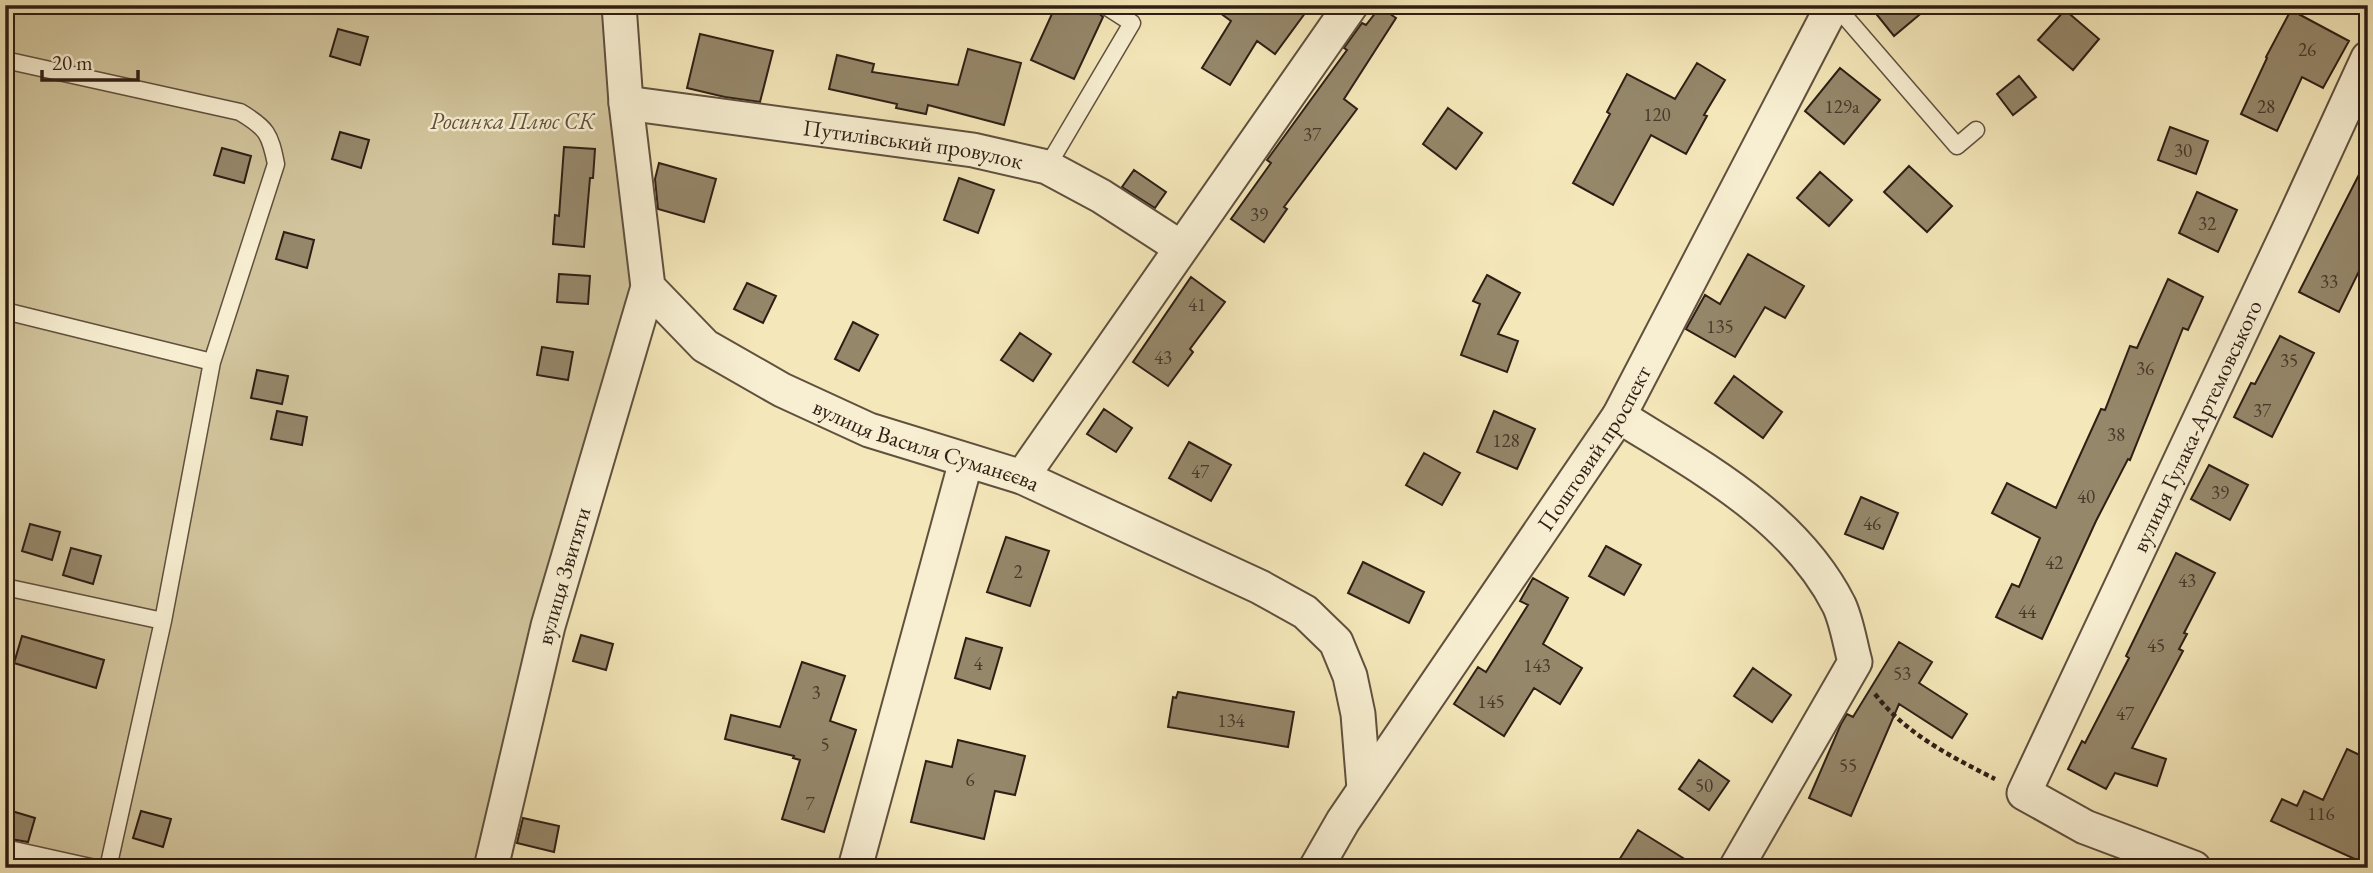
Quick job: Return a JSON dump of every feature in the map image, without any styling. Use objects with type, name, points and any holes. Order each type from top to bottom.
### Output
[{"type":"street","points":[[619,5],[626,103],[648,287]]},
{"type":"street","points":[[1022,477],[1351,5]]},
{"type":"street","name":"Поштовий проспект","points":[[1316,868],[1364,789],[1619,415],[1834,5]]},
{"type":"street","name":"вулиця Гулака-Артемовського","points":[[2024,793],[2368,58]]},
{"type":"street","name":"Путилівський провулок","points":[[626,103],[972,150],[1047,167],[1101,196],[1180,247]]},
{"type":"street","name":"вулиця Василя Суманєєва","points":[[648,287],[705,346],[782,390],[869,430],[1022,477],[1260,587],[1305,612],[1336,642],[1350,676],[1358,715],[1364,789]]},
{"type":"street","name":"вулиця Звитяги","points":[[491,868],[548,626],[648,287]]},
{"type":"street","points":[[1619,415],[1720,480],[1786,532],[1821,573],[1840,608],[1855,662],[1736,868]]},
{"type":"street","points":[[855,868],[966,461]]},
{"type":"street","points":[[2024,793],[2085,827],[2194,868]]},
{"type":"lane","points":[[1047,167],[1132,23],[1104,5]]},
{"type":"lane","points":[[1834,5],[1957,146],[1976,130]]},
{"type":"lane","points":[[5,60],[240,112],[259,123],[271,137],[276,164],[212,362],[163,621],[108,868]]},
{"type":"lane","points":[[5,311],[212,362]]},
{"type":"lane","points":[[5,587],[163,621]]},
{"type":"lane","points":[[5,848],[95,868]]},
{"type":"path","points":[[1855,662],[1865,682],[1888,712],[1939,751],[2024,793]]},
{"type":"green space","name":"Росинка Плюс СК","points":[[5,5],[619,5],[648,287],[491,868],[5,868]]},
{"type":"building","points":[[1056,5],[1094,5],[1095,10],[1103,17],[1074,79],[1031,60]]},
{"type":"building","points":[[1209,5],[1311,5],[1275,54],[1257,41],[1230,85],[1202,68],[1231,21]]},
{"type":"building","points":[[1869,5],[1931,5],[1894,36]]},
{"type":"building","points":[[1380,7],[1396,18],[1344,99],[1357,109],[1284,207],[1287,209],[1264,242],[1231,219],[1271,163],[1267,160],[1347,50],[1344,48],[1362,23],[1366,25]]},
{"type":"building","points":[[2065,10],[2099,39],[2073,70],[2038,40]]},
{"type":"building","points":[[2291,10],[2349,41],[2323,88],[2302,77],[2277,131],[2241,114],[2266,57]]},
{"type":"building","points":[[338,29],[368,37],[360,65],[330,56]]},
{"type":"building","points":[[700,34],[773,51],[760,102],[687,88]]},
{"type":"building","points":[[968,49],[1021,63],[1004,125],[928,105],[926,114],[896,108],[897,104],[829,89],[837,55],[874,64],[872,72],[958,85]]},
{"type":"building","points":[[1697,63],[1725,80],[1704,115],[1707,116],[1686,154],[1651,135],[1613,205],[1573,183],[1610,114],[1607,112],[1627,74],[1675,99]]},
{"type":"building","points":[[1840,68],[1880,100],[1844,144],[1805,111]]},
{"type":"building","points":[[2019,76],[2036,97],[2013,115],[1997,94]]},
{"type":"building","points":[[1448,108],[1482,133],[1456,169],[1423,144]]},
{"type":"building","points":[[2170,127],[2208,141],[2196,174],[2158,160]]},
{"type":"building","points":[[340,132],[369,140],[361,168],[332,159]]},
{"type":"building","points":[[564,147],[595,149],[584,247],[553,244],[555,215],[559,216]]},
{"type":"building","points":[[222,148],[251,156],[244,183],[214,175]]},
{"type":"building","points":[[2368,157],[2368,253],[2339,312],[2299,292]]},
{"type":"building","points":[[659,163],[716,179],[704,222],[658,209],[655,179]]},
{"type":"building","points":[[1909,166],[1952,206],[1927,232],[1884,192]]},
{"type":"building","points":[[1134,170],[1166,192],[1155,208],[1122,187]]},
{"type":"building","points":[[1820,172],[1852,200],[1829,226],[1797,198]]},
{"type":"building","points":[[959,178],[994,190],[978,233],[944,220]]},
{"type":"building","points":[[2197,192],[2237,210],[2218,252],[2179,233]]},
{"type":"building","points":[[284,232],[314,240],[307,268],[276,259]]},
{"type":"building","points":[[1748,254],[1804,286],[1785,318],[1765,307],[1735,357],[1686,329],[1705,295],[1720,304]]},
{"type":"building","points":[[559,274],[590,276],[588,304],[557,302]]},
{"type":"building","points":[[1487,275],[1520,293],[1498,334],[1518,341],[1507,372],[1461,355],[1480,304],[1473,301]]},
{"type":"building","points":[[1191,277],[1225,302],[1190,349],[1193,352],[1168,386],[1133,362]]},
{"type":"building","points":[[2168,279],[2203,297],[2188,330],[2183,328],[2130,460],[2128,459],[2096,521],[2042,639],[1996,617],[2012,584],[2019,587],[2040,538],[1992,513],[2007,483],[2056,508],[2101,409],[2105,410],[2130,346],[2137,348]]},
{"type":"building","points":[[747,283],[776,296],[763,323],[734,309]]},
{"type":"building","points":[[853,322],[878,335],[859,371],[835,359]]},
{"type":"building","points":[[1020,333],[1051,354],[1033,381],[1001,360]]},
{"type":"building","points":[[2280,336],[2314,353],[2272,437],[2234,417]]},
{"type":"building","points":[[542,347],[573,352],[568,380],[537,375]]},
{"type":"building","points":[[257,370],[288,376],[282,404],[251,398]]},
{"type":"building","points":[[1734,376],[1782,412],[1763,438],[1715,403]]},
{"type":"building","points":[[1104,409],[1132,428],[1116,452],[1087,434]]},
{"type":"building","points":[[277,411],[307,417],[302,445],[271,439]]},
{"type":"building","points":[[1494,411],[1535,429],[1517,469],[1477,452]]},
{"type":"building","points":[[1189,442],[1231,465],[1211,501],[1169,478]]},
{"type":"building","points":[[1424,453],[1460,473],[1442,505],[1406,485]]},
{"type":"building","points":[[2209,465],[2248,485],[2230,520],[2191,499]]},
{"type":"building","points":[[1861,497],[1898,513],[1883,549],[1845,534]]},
{"type":"building","points":[[30,524],[60,532],[52,560],[22,551]]},
{"type":"building","points":[[1006,537],[1049,551],[1030,606],[987,592]]},
{"type":"building","points":[[1606,546],[1641,565],[1624,595],[1589,576]]},
{"type":"building","points":[[71,548],[101,556],[93,584],[63,575]]},
{"type":"building","points":[[2176,553],[2215,573],[2184,633],[2187,634],[2179,649],[2183,651],[2132,748],[2166,759],[2157,786],[2115,773],[2106,789],[2068,769],[2082,741],[2085,743],[2129,658],[2126,656]]},
{"type":"building","points":[[1363,562],[1424,592],[1409,623],[1348,593]]},
{"type":"building","points":[[1533,578],[1568,598],[1543,644],[1582,668],[1560,704],[1534,688],[1504,736],[1454,704],[1478,667],[1486,672],[1528,605],[1520,601]]},
{"type":"building","points":[[581,635],[613,644],[606,670],[573,661]]},
{"type":"building","points":[[22,636],[104,660],[96,688],[14,663]]},
{"type":"building","points":[[966,638],[1002,648],[990,689],[955,678]]},
{"type":"building","points":[[1899,642],[1932,662],[1919,683],[1967,714],[1952,738],[1899,704],[1851,816],[1809,798],[1841,724],[1847,714],[1853,717]]},
{"type":"building","points":[[802,662],[845,676],[830,721],[856,730],[824,832],[782,819],[800,760],[793,758],[794,756],[725,739],[731,715],[780,727]]},
{"type":"building","points":[[1753,668],[1791,695],[1772,722],[1734,696]]},
{"type":"building","points":[[1178,692],[1294,712],[1288,747],[1168,727],[1173,697],[1176,698]]},
{"type":"building","points":[[958,740],[1025,756],[1015,795],[995,791],[984,839],[911,822],[926,761],[952,767]]},
{"type":"building","points":[[2347,749],[2368,759],[2368,865],[2271,821],[2282,799],[2297,806],[2304,791],[2323,800]]},
{"type":"building","points":[[1699,760],[1729,781],[1709,810],[1679,789]]},
{"type":"building","points":[[5,809],[35,818],[28,842],[5,838]]},
{"type":"building","points":[[141,811],[171,819],[163,847],[133,838]]},
{"type":"building","points":[[523,818],[559,826],[554,852],[517,843]]},
{"type":"building","points":[[1638,830],[1699,868],[1614,868]]}]
